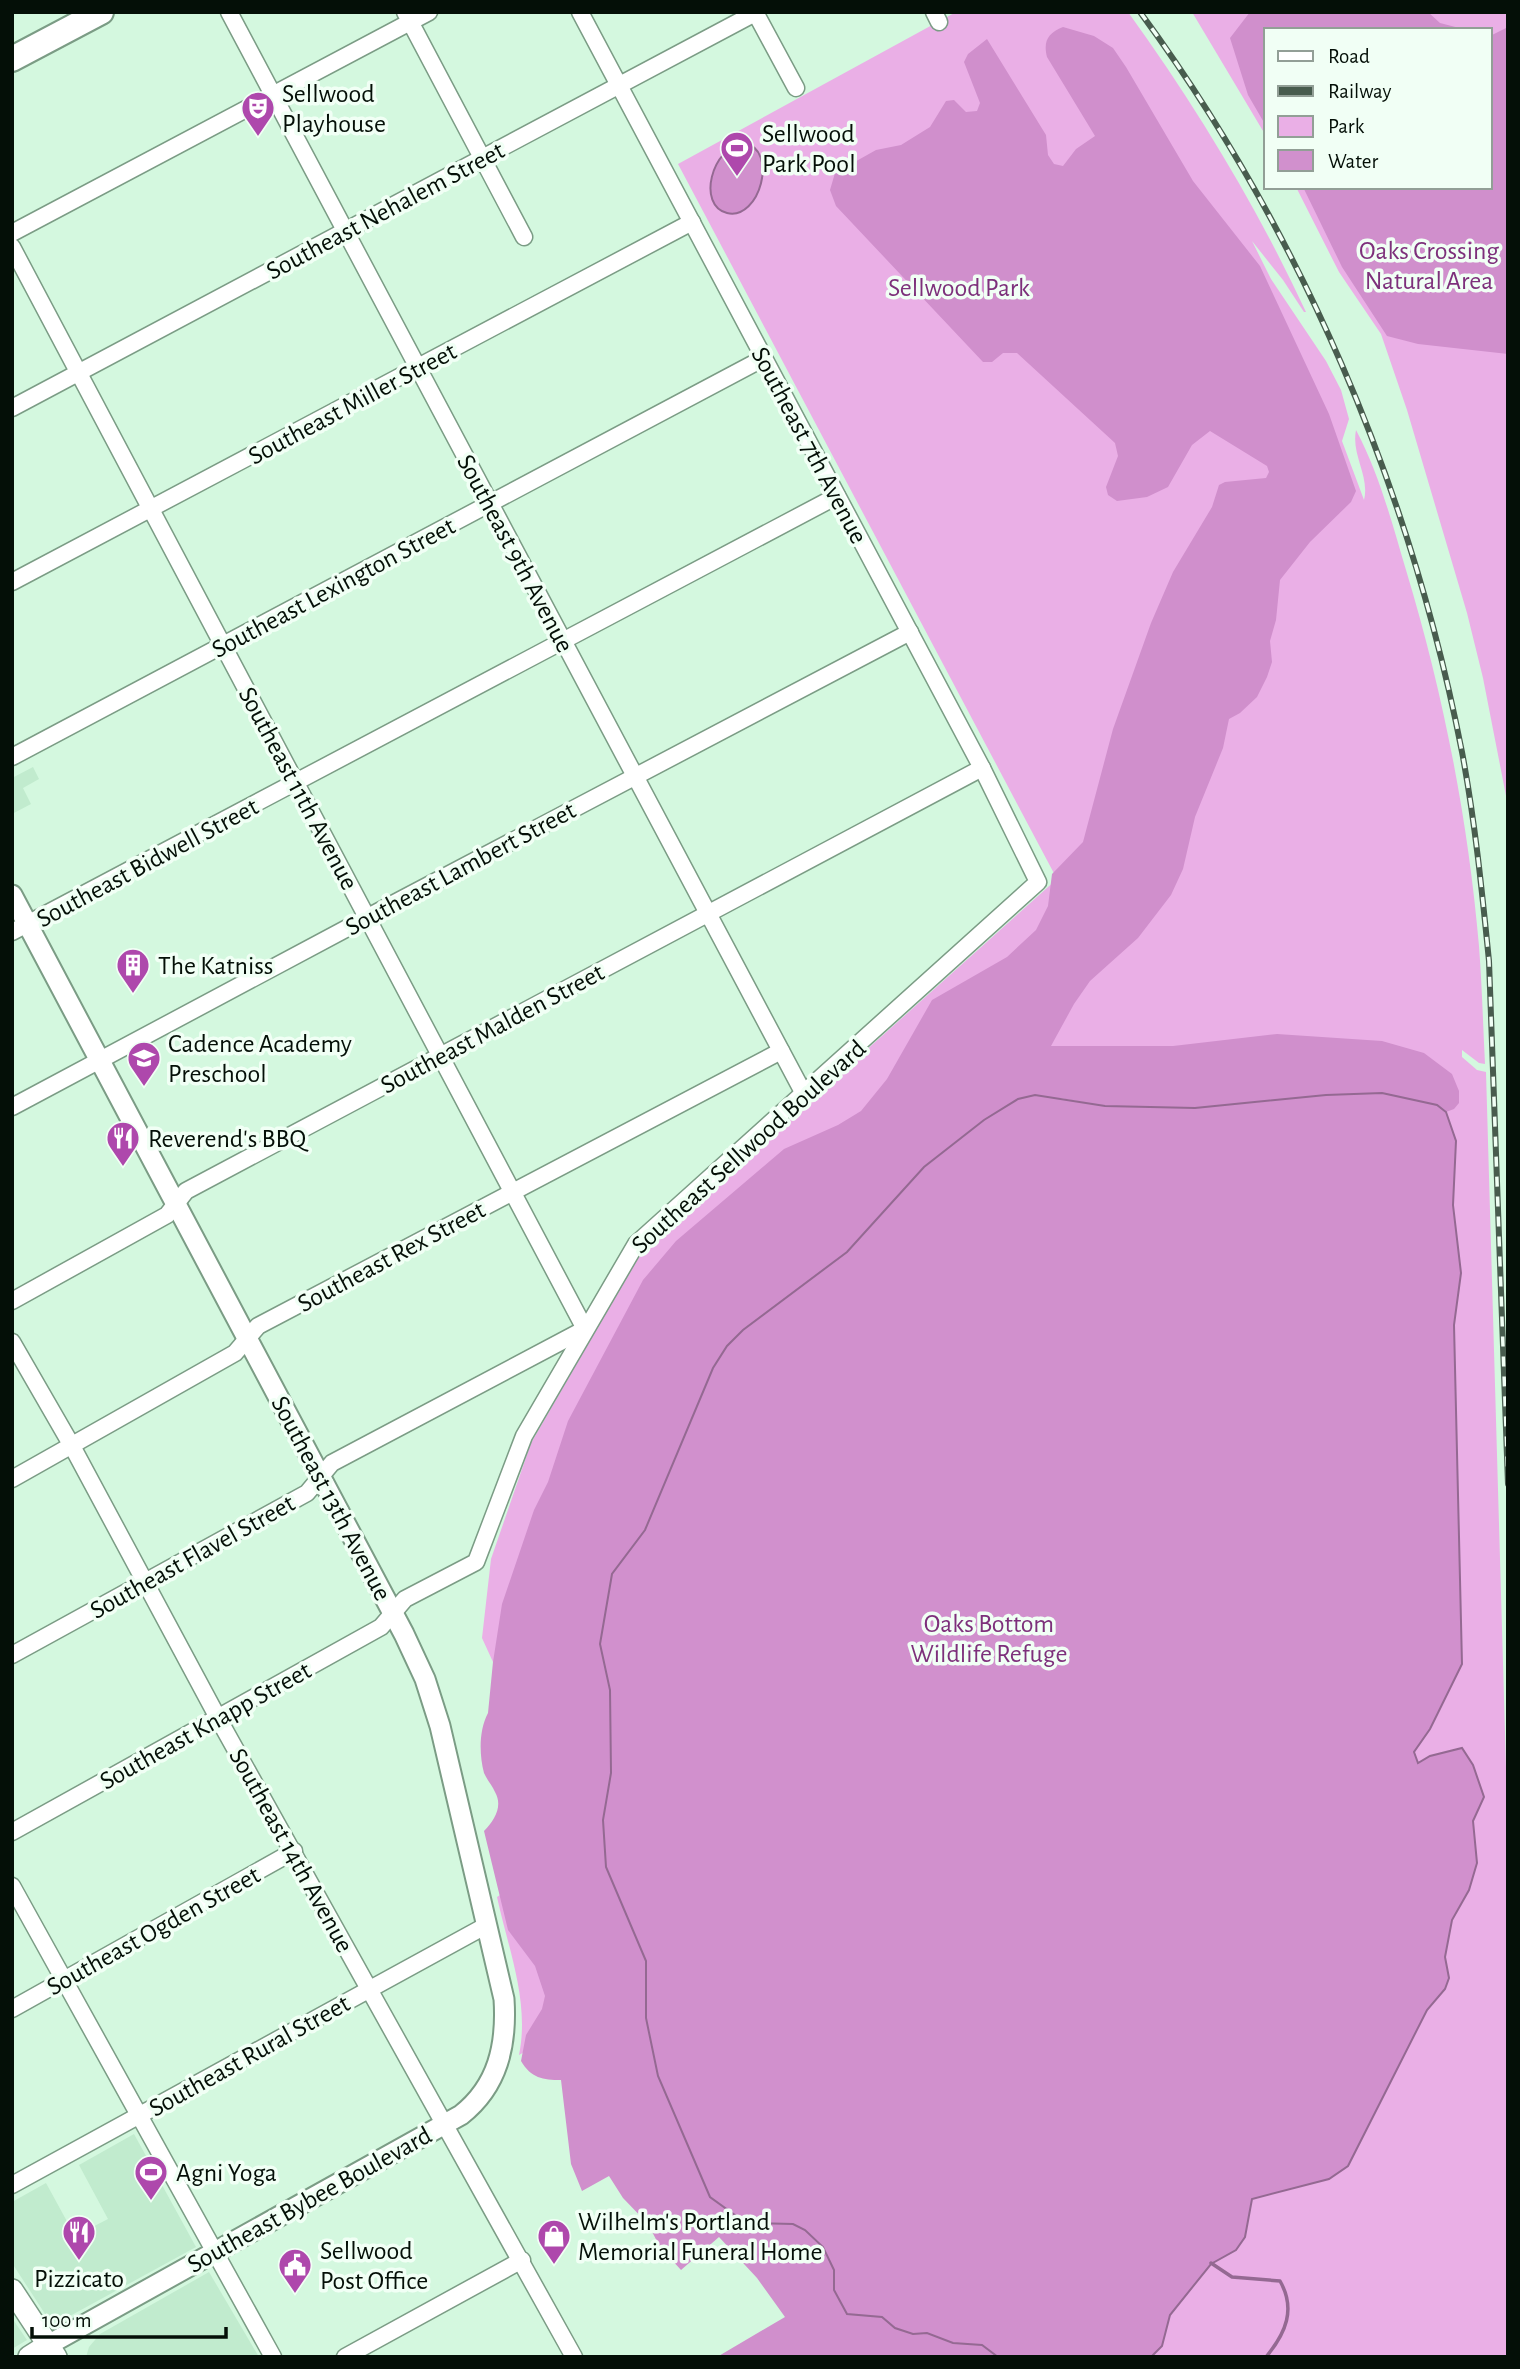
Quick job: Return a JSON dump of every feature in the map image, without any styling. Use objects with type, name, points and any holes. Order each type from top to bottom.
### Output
[{"type":"main road","points":[[12,59],[101,12]]},
{"type":"main road","points":[[12,2290],[52,2351]]},
{"type":"main road","name":"Southeast Bybee Boulevard","points":[[29,2357],[52,2351]]},
{"type":"street","name":"Southeast 9th Avenue","points":[[229,12],[804,1094]]},
{"type":"street","points":[[12,233],[274,94],[408,17],[429,12]]},
{"type":"street","name":"Southeast 7th Avenue","points":[[580,12],[1039,879]]},
{"type":"street","points":[[756,13],[796,89]]},
{"type":"street","name":"Southeast Nehalem Street","points":[[12,408],[756,13]]},
{"type":"street","points":[[408,17],[524,237]]},
{"type":"street","name":"Southeast Miller Street","points":[[12,582],[692,222]]},
{"type":"street","name":"Southeast 11th Avenue","points":[[12,247],[585,1329]]},
{"type":"street","name":"Southeast Lexington Street","points":[[12,757],[764,358]]},
{"type":"street","name":"Southeast Bidwell Street","points":[[20,928],[837,496]]},
{"type":"street","name":"Southeast Lambert Street","points":[[12,1107],[910,632]]},
{"type":"street","name":"Southeast Malden Street","points":[[12,1301],[167,1215],[186,1191],[982,768]]},
{"type":"street","name":"Southeast Sellwood Boulevard","points":[[393,1613],[405,1599],[478,1560],[524,1436],[636,1244],[1034,887],[1039,879]]},
{"type":"street","name":"Southeast 13th Avenue","points":[[12,895],[20,928],[99,1061],[393,1613],[425,1679],[435,1707],[504,1999],[505,2023],[494,2076],[482,2095],[461,2115],[444,2124]]},
{"type":"street","name":"Southeast Rex Street","points":[[12,1479],[235,1353],[258,1326],[781,1051]]},
{"type":"street","name":"Southeast Flavel Street","points":[[12,1655],[307,1493],[332,1463],[585,1329]]},
{"type":"street","name":"Southeast 14th Avenue","points":[[12,1342],[72,1446],[218,1718],[575,2357]]},
{"type":"street","name":"Southeast Knapp Street","points":[[12,1832],[381,1627],[393,1613]]},
{"type":"street","name":"Southeast Ogden Street","points":[[12,2009],[294,1851]]},
{"type":"street","points":[[12,1886],[274,2357]]},
{"type":"street","name":"Southeast Rural Street","points":[[12,2185],[487,1925]]},
{"type":"street","name":"Southeast Bybee Boulevard","points":[[52,2351],[215,2251],[444,2124]]},
{"type":"street","points":[[345,2357],[522,2260]]},
{"type":"shaded area","points":[[33,767],[39,779],[23,788],[31,804],[12,814],[12,778]]},
{"type":"shaded area","points":[[134,2134],[196,2247],[59,2322],[49,2320],[12,2263],[12,2202],[46,2183],[75,2236],[108,2219],[79,2165]]},
{"type":"shaded area","points":[[209,2272],[259,2357],[86,2357],[89,2347],[100,2334]]},
{"type":"shaded area","points":[[12,2318],[27,2340],[12,2349]]},
{"type":"green space","name":"Oaks Bottom Wildlife Refuge","points":[[956,12],[1128,12],[1178,84],[1224,158],[1267,234],[1306,312],[1252,241],[1271,279],[1326,361],[1341,390],[1349,419],[1342,441],[1364,500],[1365,482],[1356,448],[1356,430],[1372,463],[1396,534],[1431,662],[1461,803],[1479,946],[1485,1064],[1479,1063],[1462,1050],[1462,1057],[1477,1070],[1486,1072],[1508,1837],[1508,2357],[857,2357],[592,2014],[519,2055],[522,2035],[520,1995],[497,1897],[508,1890],[493,1660],[482,1638],[491,1559],[531,1443],[641,1252],[1057,879],[678,164]]},
{"type":"green space","points":[[1192,12],[1508,12],[1508,806],[1483,678],[1467,613],[1407,410],[1381,334],[1339,272],[1297,189],[1492,189],[1492,28],[1264,28],[1264,133]]},
{"type":"green space","points":[[1250,12],[1428,12],[1440,23],[1459,28],[1264,28],[1264,123],[1248,95],[1230,38]]},
{"type":"green space","name":"Sellwood Park","points":[[1063,27],[1094,36],[1113,48],[1193,181],[1260,266],[1329,414],[1356,491],[1351,502],[1310,542],[1280,580],[1276,620],[1270,641],[1272,662],[1267,677],[1257,697],[1229,719],[1223,748],[1195,817],[1183,869],[1171,895],[1138,938],[1090,981],[1051,1046],[1173,1046],[1277,1034],[1382,1041],[1424,1053],[1452,1074],[1459,1091],[1459,1103],[1446,1112],[1437,1105],[1382,1093],[1326,1095],[1195,1108],[1105,1106],[1060,1098],[924,1167],[847,1252],[743,1330],[727,1346],[713,1368],[645,1530],[612,1574],[600,1644],[610,1690],[611,1773],[603,1820],[606,1867],[646,1961],[646,2018],[658,2076],[710,2197],[746,2223],[794,2224],[805,2230],[823,2247],[834,2270],[834,2290],[859,2315],[882,2317],[895,2328],[913,2334],[927,2333],[953,2343],[982,2345],[998,2357],[717,2357],[785,2317],[757,2278],[719,2237],[681,2270],[660,2247],[648,2224],[623,2198],[609,2176],[582,2191],[571,2164],[561,2080],[538,2077],[521,2061],[526,2035],[542,2009],[545,1996],[535,1966],[508,1930],[484,1831],[494,1818],[498,1802],[484,1773],[481,1734],[488,1713],[502,1604],[534,1510],[548,1482],[568,1421],[643,1280],[676,1241],[784,1149],[838,1125],[861,1111],[887,1079],[932,1000],[1007,957],[1036,930],[1048,906],[1052,874],[1083,842],[1113,729],[1151,623],[1173,572],[1212,507],[1219,485],[1266,478],[1269,472],[1267,466],[1210,431],[1192,445],[1168,487],[1147,497],[1117,501],[1108,495],[1106,487],[1118,456],[1115,443],[1017,353],[1003,353],[992,362],[983,362],[836,206],[830,190],[835,173],[876,150],[901,145],[930,127],[946,101],[954,100],[966,112],[977,111],[980,103],[964,62],[968,54],[987,39],[1046,135],[1048,155],[1054,164],[1063,166],[1076,149],[1095,136],[1047,57],[1048,38]]},
{"type":"green space","name":"Oaks Crossing Natural Area","points":[[1508,27],[1508,354],[1418,344],[1387,336],[1342,267],[1304,189],[1492,189],[1492,35]]},
{"type":"water","name":"Sellwood Park Pool","points":[[744,143],[755,148],[761,158],[761,183],[749,206],[739,213],[727,213],[718,208],[712,200],[712,177],[723,155]]},
{"type":"water","name":"Oaks Bottom Wildlife Refuge","points":[[1382,1093],[1437,1105],[1446,1112],[1456,1141],[1453,1205],[1461,1273],[1454,1325],[1462,1664],[1430,1729],[1414,1752],[1418,1763],[1430,1756],[1462,1748],[1473,1765],[1484,1797],[1473,1821],[1477,1863],[1469,1890],[1452,1920],[1445,1957],[1449,1978],[1445,1989],[1427,2010],[1348,2166],[1329,2179],[1252,2199],[1245,2237],[1236,2250],[1211,2264],[1170,2315],[1162,2346],[1151,2357],[998,2357],[982,2345],[953,2343],[927,2333],[913,2334],[895,2328],[882,2317],[847,2314],[834,2290],[834,2270],[823,2247],[805,2230],[793,2224],[746,2223],[710,2197],[658,2076],[646,2018],[646,1961],[606,1867],[603,1820],[611,1773],[610,1690],[600,1644],[612,1574],[645,1530],[713,1368],[727,1346],[743,1330],[847,1252],[924,1167],[984,1120],[1018,1099],[1035,1095],[1105,1106],[1195,1108],[1326,1095]]},
{"type":"waterway","points":[[1211,2263],[1232,2277],[1280,2281],[1287,2301],[1287,2320],[1279,2339],[1266,2357]]},
{"type":"railway","points":[[1140,12],[1198,95],[1251,182],[1342,364],[1379,458],[1412,555],[1440,653],[1467,778],[1489,961],[1508,1484]]},
{"type":"place","name":"Sellwood Playhouse","points":[[258,138]]},
{"type":"place","name":"Sellwood Park Pool","points":[[737,178]]},
{"type":"place","name":"The Katniss","points":[[133,995]]},
{"type":"place","name":"Cadence Academy Preschool","points":[[144,1088]]},
{"type":"place","name":"Reverend's BBQ","points":[[123,1168]]},
{"type":"place","name":"Agni Yoga","points":[[151,2202]]},
{"type":"place","name":"Pizzicato","points":[[79,2262]]},
{"type":"place","name":"Wilhelm's Portland Memorial Funeral Home","points":[[554,2266]]},
{"type":"place","name":"Sellwood Post Office","points":[[295,2295]]}]
